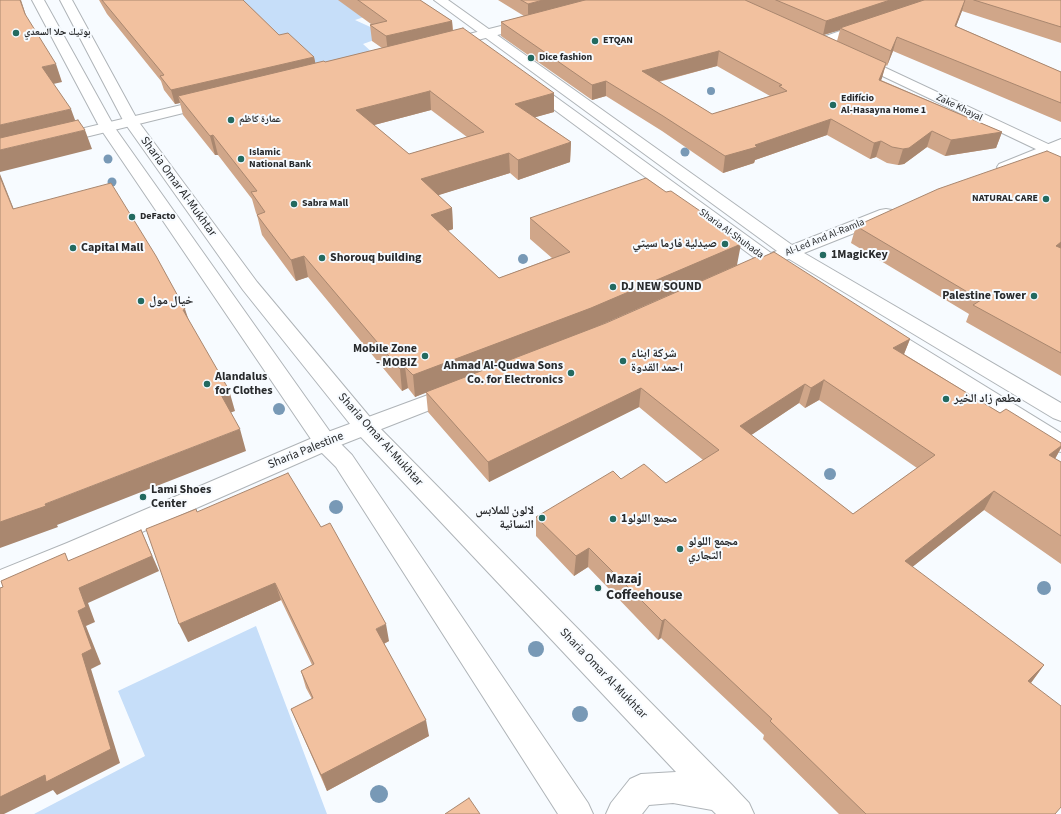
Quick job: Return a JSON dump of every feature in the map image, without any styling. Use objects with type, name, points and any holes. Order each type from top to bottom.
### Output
[{"type":"street","name":"Sharia Omar Al-Mukhtar","points":[[38,0],[108,128],[325,442],[344,461],[577,814]]},
{"type":"street","name":"Sharia Omar Al-Mukhtar","points":[[66,0],[131,122],[250,286],[366,428],[729,805]]},
{"type":"street","name":"Sharia Al-Shuhada","points":[[432,2],[487,33],[790,252],[1061,413]]},
{"type":"street","name":"Sharia Al-Shuhada","points":[[432,2],[467,39],[492,58]]},
{"type":"street","points":[[436,46],[540,20]]},
{"type":"street","points":[[822,42],[875,23]]},
{"type":"street","name":"Zake Khayal","points":[[807,35],[1056,150]]},
{"type":"street","name":"Sharia Al-Shuhada","points":[[518,77],[768,260],[794,277]]},
{"type":"street","points":[[0,153],[223,99]]},
{"type":"street","points":[[989,173],[1056,150]]},
{"type":"street","name":"Al-Led And Al-Ramla","points":[[768,260],[900,208]]},
{"type":"street","points":[[732,276],[768,260]]},
{"type":"street","points":[[868,323],[1061,444]]},
{"type":"street","name":"Sharia Palestine","points":[[0,581],[76,550],[325,442],[366,428],[474,385]]},
{"type":"street","points":[[622,814],[641,790],[673,787],[729,805]]},
{"type":"shaded area","points":[[242,0],[390,0],[397,6],[355,20],[388,35],[363,44],[374,54],[315,69]]},
{"type":"shaded area","points":[[256,626],[327,814],[34,814],[145,756],[118,691]]},
{"type":"building","points":[[0,0],[20,0],[25,14],[56,64],[42,67],[71,109],[0,125]]},
{"type":"building","points":[[102,0],[243,0],[279,35],[288,33],[314,57],[171,90],[160,76],[164,75]]},
{"type":"building","points":[[358,0],[420,0],[452,21],[386,36],[370,25],[387,21]]},
{"type":"building","points":[[521,0],[543,0],[528,4]]},
{"type":"building","points":[[585,0],[745,0],[886,63],[879,80],[1002,132],[951,140],[932,131],[909,148],[903,149],[892,147],[881,141],[874,143],[831,119],[755,145],[757,147],[725,156],[606,81],[592,85],[501,22]],"holes":[[[719,51],[782,85],[779,86],[787,91],[712,114],[642,71]]]},
{"type":"building","points":[[776,0],[890,0],[826,21]]},
{"type":"building","points":[[924,0],[965,0],[955,26],[1061,72],[1061,103],[897,37],[891,51],[840,28]]},
{"type":"building","points":[[974,0],[1061,0],[1061,27]]},
{"type":"building","points":[[463,28],[554,93],[515,104],[571,142],[518,160],[509,153],[421,179],[452,208],[431,215],[499,278],[570,252],[530,218],[646,178],[666,192],[671,191],[706,215],[702,216],[741,244],[591,308],[413,375],[405,367],[400,369],[304,256],[291,260],[257,215],[265,212],[251,192],[257,191],[213,135],[210,136],[178,96]],"holes":[[[430,91],[484,132],[409,154],[356,110]]]},
{"type":"building","points":[[78,120],[85,130],[0,150],[0,138]]},
{"type":"building","points":[[1047,151],[1061,157],[1061,242],[1056,246],[1061,248],[1061,353],[973,305],[981,300],[856,226],[938,189]]},
{"type":"building","points":[[0,177],[13,209],[111,183],[156,256],[185,309],[183,310],[229,390],[220,393],[240,429],[45,504],[46,506],[0,522]]},
{"type":"building","points":[[774,252],[910,339],[893,348],[1000,413],[1006,409],[1061,443],[1061,446],[1049,455],[1061,462],[1061,536],[994,491],[905,561],[1044,665],[1028,681],[1061,706],[1061,807],[1055,814],[866,814],[770,721],[772,719],[665,619],[662,621],[589,548],[576,556],[536,517],[613,471],[621,479],[644,464],[666,483],[719,450],[641,388],[488,462],[426,392],[606,323],[756,257],[758,259]],"holes":[[[824,380],[935,455],[853,514],[740,426],[805,384],[811,388]]]},
{"type":"building","points":[[288,473],[321,527],[330,523],[386,624],[376,629],[426,720],[321,775],[291,709],[313,698],[301,671],[314,664],[275,583],[179,624],[146,529],[196,509],[197,512]]},
{"type":"building","points":[[141,530],[152,556],[79,588],[86,607],[78,611],[92,649],[82,654],[111,749],[46,782],[45,775],[0,797],[0,588],[3,587],[1,581],[65,553],[68,561]]},
{"type":"building","points":[[469,798],[480,814],[445,814]]},
{"type":"place","name":"بوتيك حلا السعدي","points":[[16,33]]},
{"type":"place","name":"ETQAN","points":[[595,41]]},
{"type":"place","name":"Dice fashion","points":[[531,58]]},
{"type":"place","name":"Edifício Al-Hasayna Home 1","points":[[833,105]]},
{"type":"place","name":"عمارة كاظم","points":[[231,120]]},
{"type":"place","name":"Islamic National Bank","points":[[241,159]]},
{"type":"place","name":"NATURAL CARE","points":[[1046,199]]},
{"type":"place","name":"Sabra Mall","points":[[294,204]]},
{"type":"place","name":"DeFacto","points":[[132,217]]},
{"type":"place","name":"صيدلية فارما سيتي","points":[[725,244]]},
{"type":"place","name":"Capital Mall","points":[[73,248]]},
{"type":"place","name":"1MagicKey","points":[[823,255]]},
{"type":"place","name":"Shorouq building","points":[[322,258]]},
{"type":"place","name":"DJ NEW SOUND","points":[[613,287]]},
{"type":"place","name":"Palestine Tower","points":[[1034,296]]},
{"type":"place","name":"خيال مول","points":[[141,301]]},
{"type":"place","name":"Mobile Zone - MOBIZ","points":[[425,356]]},
{"type":"place","name":"شركة ابناء احمد القدوة","points":[[623,361]]},
{"type":"place","name":"Ahmad Al-Qudwa Sons Co. for Electronics","points":[[571,373]]},
{"type":"place","name":"Alandalus for Clothes","points":[[207,384]]},
{"type":"place","name":"مطعم زاد الخير","points":[[946,399]]},
{"type":"place","name":"Lami Shoes Center","points":[[143,497]]},
{"type":"place","name":"لالون للملابس النسائية","points":[[542,518]]},
{"type":"place","name":"مجمع اللولو1","points":[[613,519]]},
{"type":"place","name":"مجمع اللولو التجاري","points":[[680,549]]},
{"type":"place","name":"Mazaj Coffeehouse","points":[[598,588]]}]
